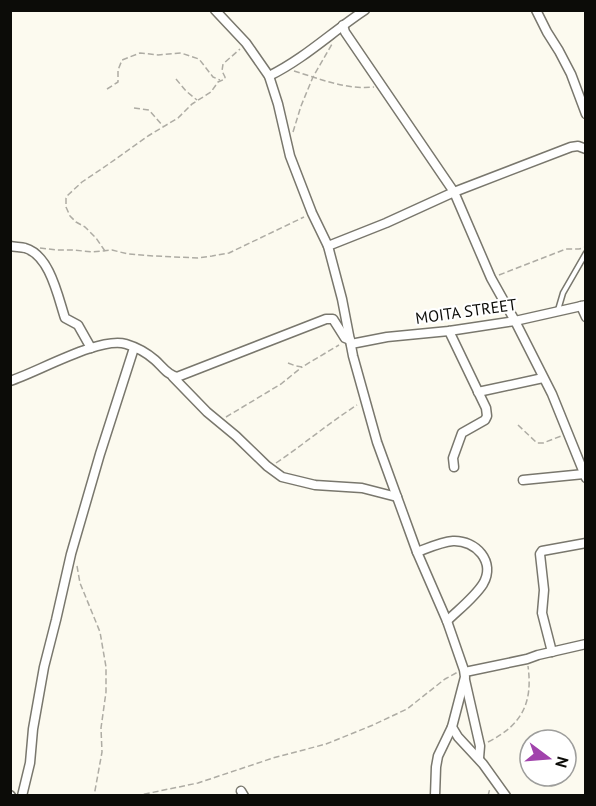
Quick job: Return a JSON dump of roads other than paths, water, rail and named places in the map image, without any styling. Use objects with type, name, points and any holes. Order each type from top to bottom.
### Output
[{"type":"street","points":[[214,10],[246,43],[269,76],[288,148],[312,213],[328,246],[342,299],[349,341],[377,442],[396,497],[447,621],[465,673],[480,746],[479,758]]},
{"type":"street","points":[[269,76],[285,68],[365,10]]},
{"type":"street","points":[[536,10],[571,74],[585,114]]},
{"type":"street","points":[[343,25],[345,32],[454,192],[491,278],[552,394],[584,476],[523,480]]},
{"type":"street","points":[[328,246],[454,192],[571,147],[583,146]]},
{"type":"street","points":[[10,246],[27,248],[48,268],[65,318],[78,325],[91,348]]},
{"type":"street","points":[[583,306],[585,317]]},
{"type":"street","name":"MOITA STREET","points":[[349,341],[449,331],[515,321],[583,306]]},
{"type":"street","points":[[173,377],[326,319],[333,319],[349,341]]},
{"type":"street","points":[[449,331],[486,408],[486,418],[480,424],[462,433],[453,458],[454,467]]},
{"type":"street","points":[[10,381],[91,348],[119,343],[134,348],[154,360],[269,468],[287,479],[315,485],[362,488],[396,497]]},
{"type":"street","points":[[22,795],[30,763],[33,729],[44,667],[71,554],[134,348]]},
{"type":"street","points":[[478,393],[543,378]]},
{"type":"street","points":[[417,552],[444,543],[462,542],[481,553],[487,562],[483,584],[447,621]]},
{"type":"street","points":[[552,652],[542,613],[544,590],[540,554],[542,551],[585,543]]},
{"type":"street","points":[[465,673],[585,644]]},
{"type":"street","points":[[435,795],[438,756],[452,727],[465,673]]},
{"type":"street","points":[[452,727],[458,737],[479,758],[506,795]]},
{"type":"lane","points":[[558,311],[563,293],[585,253]]}]
